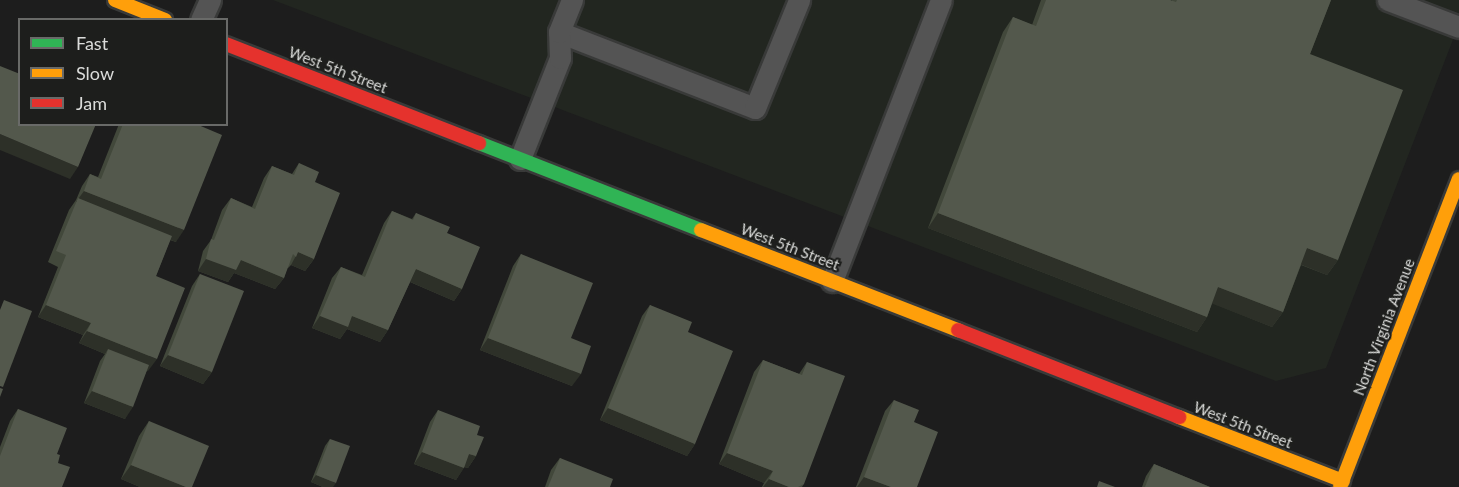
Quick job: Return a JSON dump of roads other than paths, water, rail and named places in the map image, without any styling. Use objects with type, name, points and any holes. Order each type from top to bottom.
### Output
[{"type":"street","points":[[115,0],[160,18]]},
{"type":"street","name":"West 5th Street","points":[[228,45],[1342,484]]},
{"type":"street","name":"North Virginia Avenue","points":[[1342,484],[1459,179]]},
{"type":"lane","points":[[202,18],[210,0]]},
{"type":"lane","points":[[520,159],[560,58],[559,32],[572,0]]},
{"type":"lane","points":[[559,32],[755,108],[799,0]]},
{"type":"lane","points":[[832,281],[941,0]]},
{"type":"lane","points":[[1389,0],[1459,27]]}]
